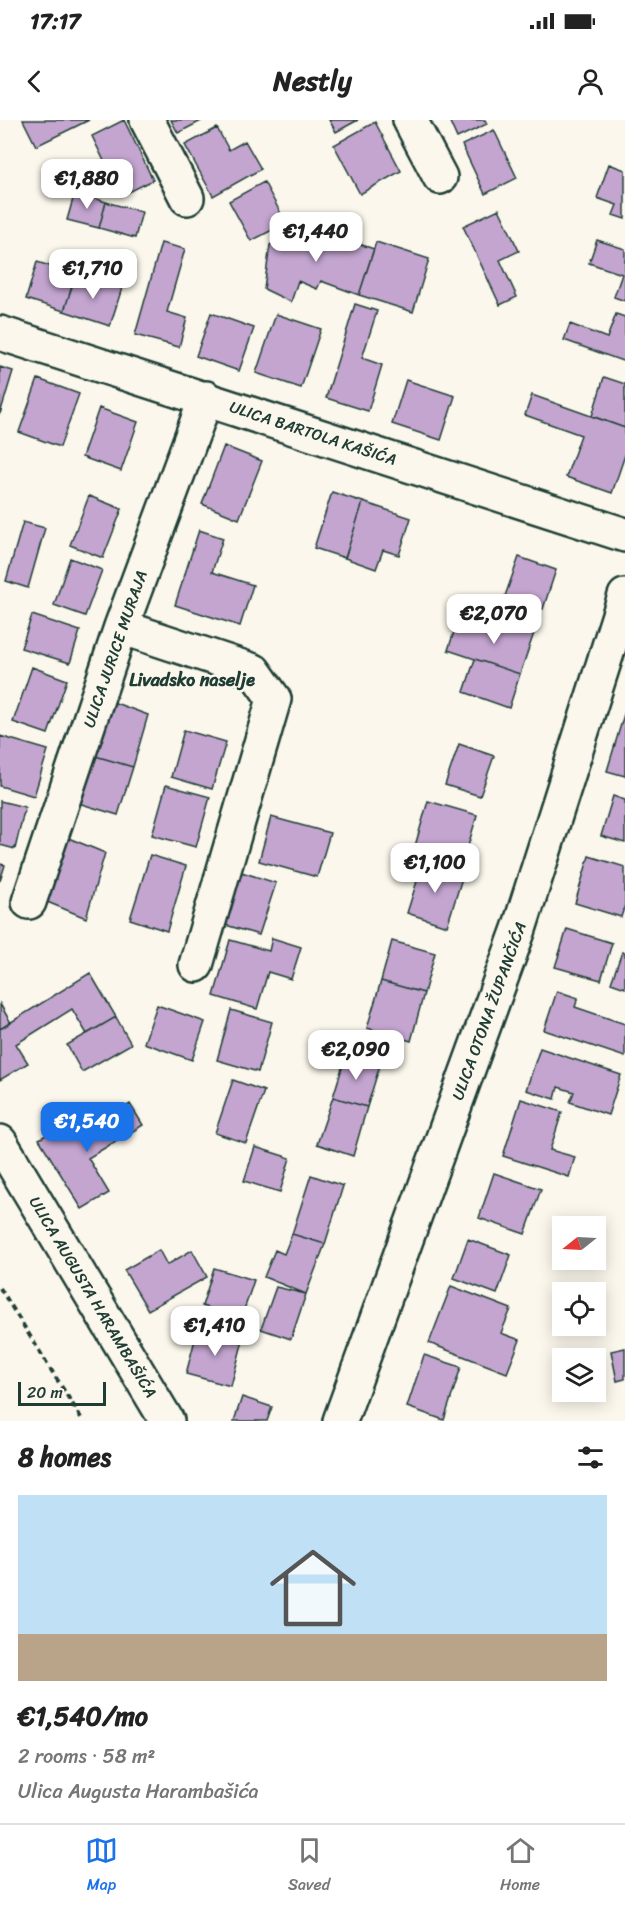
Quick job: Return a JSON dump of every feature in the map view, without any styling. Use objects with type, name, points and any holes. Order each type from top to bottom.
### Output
[{"type":"street","points":[[147,120],[187,198]]},
{"type":"street","points":[[410,120],[440,177]]},
{"type":"street","name":"ULICA BARTOLA KAŠIĆA","points":[[0,333],[206,398],[625,536]]},
{"type":"street","name":"ULICA JURICE MURAJA","points":[[29,902],[121,627],[206,398]]},
{"type":"street","name":"ULICA OTONA ŽUPANČIĆA","points":[[340,1421],[519,929],[625,596]]},
{"type":"street","points":[[121,627],[254,671],[274,699],[196,965]]},
{"type":"street","name":"ULICA AUGUSTA HARAMBAŠIĆA","points":[[0,1142],[167,1421]]},
{"type":"path","points":[[0,1288],[82,1421]]},
{"type":"building","points":[[23,120],[89,120],[36,146]]},
{"type":"building","points":[[124,120],[153,180],[121,196],[92,136]]},
{"type":"building","points":[[171,120],[203,120],[178,133]]},
{"type":"building","points":[[329,120],[358,120],[336,132]]},
{"type":"building","points":[[449,120],[485,120],[487,124],[457,138]]},
{"type":"building","points":[[375,122],[401,171],[360,194],[334,145]]},
{"type":"building","points":[[217,128],[229,150],[245,141],[261,169],[213,196],[185,145]]},
{"type":"building","points":[[494,130],[517,178],[485,194],[462,145]]},
{"type":"building","points":[[609,164],[625,170],[625,219],[613,215],[617,205],[597,198]]},
{"type":"building","points":[[264,182],[286,223],[251,241],[229,201]]},
{"type":"building","points":[[75,192],[106,202],[99,228],[67,220]]},
{"type":"building","points":[[106,202],[142,212],[135,238],[99,228]]},
{"type":"building","points":[[499,209],[519,251],[500,260],[517,297],[500,305],[463,226]]},
{"type":"building","points":[[308,227],[374,249],[359,295],[321,281],[317,289],[298,281],[291,302],[264,289],[270,245]]},
{"type":"building","points":[[597,240],[625,249],[625,301],[614,297],[622,274],[589,263]]},
{"type":"building","points":[[376,242],[429,259],[413,312],[359,295]]},
{"type":"building","points":[[161,243],[185,249],[167,312],[187,318],[179,347],[135,335]]},
{"type":"building","points":[[37,262],[76,274],[64,311],[26,299]]},
{"type":"building","points":[[76,274],[122,288],[110,326],[64,311]]},
{"type":"building","points":[[355,304],[377,311],[362,358],[382,365],[368,411],[326,398]]},
{"type":"building","points":[[211,313],[254,328],[239,371],[196,356]]},
{"type":"building","points":[[276,314],[321,329],[301,388],[256,373]]},
{"type":"building","points":[[616,314],[625,317],[625,362],[564,340],[570,324],[607,338]]},
{"type":"building","points":[[0,367],[13,371],[0,414]]},
{"type":"building","points":[[604,377],[625,384],[625,428],[592,416]]},
{"type":"building","points":[[38,379],[79,394],[60,447],[19,432]]},
{"type":"building","points":[[406,380],[455,396],[441,440],[392,424]]},
{"type":"building","points":[[532,395],[625,428],[625,455],[612,493],[566,477],[581,435],[525,415]]},
{"type":"building","points":[[99,408],[138,422],[121,471],[82,457]]},
{"type":"building","points":[[224,446],[262,461],[239,519],[202,504]]},
{"type":"building","points":[[332,492],[363,502],[345,558],[314,548]]},
{"type":"building","points":[[89,496],[122,509],[103,558],[70,545]]},
{"type":"building","points":[[363,502],[411,518],[399,555],[383,550],[376,569],[345,558]]},
{"type":"building","points":[[23,522],[45,528],[28,588],[6,581]]},
{"type":"building","points":[[199,530],[223,538],[212,572],[253,585],[240,626],[175,605]]},
{"type":"building","points":[[519,557],[556,570],[543,609],[505,596]]},
{"type":"building","points":[[70,558],[102,570],[85,616],[54,605]]},
{"type":"building","points":[[32,615],[80,631],[70,663],[21,648]]},
{"type":"building","points":[[490,619],[534,633],[520,674],[448,650],[457,623],[485,633]]},
{"type":"building","points":[[475,659],[520,674],[509,708],[464,692]]},
{"type":"building","points":[[32,667],[67,680],[48,734],[13,722]]},
{"type":"building","points":[[110,701],[148,715],[133,767],[92,755]]},
{"type":"building","points":[[625,711],[625,776],[607,771]]},
{"type":"building","points":[[184,730],[226,742],[212,789],[171,777]]},
{"type":"building","points":[[0,736],[48,750],[34,796],[0,786]]},
{"type":"building","points":[[459,744],[494,756],[480,796],[445,785]]},
{"type":"building","points":[[92,755],[133,767],[118,815],[78,803]]},
{"type":"building","points":[[166,785],[210,797],[196,847],[152,835]]},
{"type":"building","points":[[613,796],[625,800],[625,843],[601,836]]},
{"type":"building","points":[[0,801],[25,807],[15,849],[0,845]]},
{"type":"building","points":[[428,801],[477,815],[464,860],[415,846]]},
{"type":"building","points":[[271,817],[330,833],[317,877],[259,861]]},
{"type":"building","points":[[66,837],[105,853],[86,918],[40,899]]},
{"type":"building","points":[[150,855],[186,866],[167,931],[130,919]]},
{"type":"building","points":[[589,856],[625,867],[625,905],[621,917],[575,903]]},
{"type":"building","points":[[423,862],[463,875],[447,926],[407,913]]},
{"type":"building","points":[[0,864],[5,865],[0,881]]},
{"type":"building","points":[[235,870],[276,883],[259,935],[219,923]]},
{"type":"building","points":[[567,929],[612,943],[601,980],[555,967]]},
{"type":"building","points":[[272,938],[301,947],[291,979],[268,972],[257,1009],[214,996],[230,940],[269,951]]},
{"type":"building","points":[[392,941],[435,953],[424,993],[381,981]]},
{"type":"building","points":[[622,952],[625,953],[625,988],[611,983]]},
{"type":"building","points":[[90,973],[116,1017],[87,1034],[72,1009],[16,1044],[28,1063],[0,1080],[0,1029]]},
{"type":"building","points":[[381,981],[424,993],[411,1041],[367,1028]]},
{"type":"building","points":[[557,991],[578,998],[575,1007],[625,1024],[625,1057],[544,1030]]},
{"type":"building","points":[[0,1004],[11,1023],[0,1029]]},
{"type":"building","points":[[157,1005],[205,1022],[192,1060],[144,1043]]},
{"type":"building","points":[[231,1010],[272,1022],[258,1072],[217,1060]]},
{"type":"building","points":[[116,1017],[131,1044],[82,1072],[67,1045]]},
{"type":"building","points":[[540,1048],[621,1075],[608,1115],[570,1102],[574,1092],[558,1087],[555,1099],[526,1090]]},
{"type":"building","points":[[346,1055],[380,1065],[367,1107],[333,1097]]},
{"type":"building","points":[[233,1080],[264,1091],[246,1143],[215,1133]]},
{"type":"building","points":[[333,1097],[367,1107],[353,1156],[317,1144]]},
{"type":"building","points":[[521,1099],[562,1112],[550,1150],[575,1157],[569,1177],[503,1156]]},
{"type":"building","points":[[130,1104],[143,1125],[88,1158],[109,1193],[82,1209],[39,1139],[65,1124],[74,1138]]},
{"type":"building","points":[[255,1147],[290,1158],[280,1192],[244,1181]]},
{"type":"building","points":[[494,1173],[541,1189],[525,1234],[479,1218]]},
{"type":"building","points":[[311,1175],[343,1186],[325,1244],[292,1234]]},
{"type":"building","points":[[292,1234],[325,1244],[306,1294],[264,1277],[275,1250],[284,1254]]},
{"type":"building","points":[[468,1239],[511,1255],[497,1294],[454,1278]]},
{"type":"building","points":[[159,1250],[167,1265],[192,1250],[207,1277],[148,1310],[124,1270]]},
{"type":"building","points":[[214,1268],[254,1280],[241,1319],[202,1306]]},
{"type":"building","points":[[451,1286],[511,1309],[501,1333],[520,1340],[507,1373],[429,1343]]},
{"type":"building","points":[[276,1287],[306,1294],[291,1339],[261,1329]]},
{"type":"building","points":[[198,1328],[243,1340],[231,1386],[186,1374]]},
{"type":"building","points":[[625,1348],[625,1379],[617,1381],[611,1351]]},
{"type":"building","points":[[424,1355],[461,1367],[444,1420],[407,1407]]},
{"type":"building","points":[[242,1397],[272,1407],[267,1421],[234,1421]]},
{"type":"district","name":"Livadsko naselje","points":[[192,680]]}]
